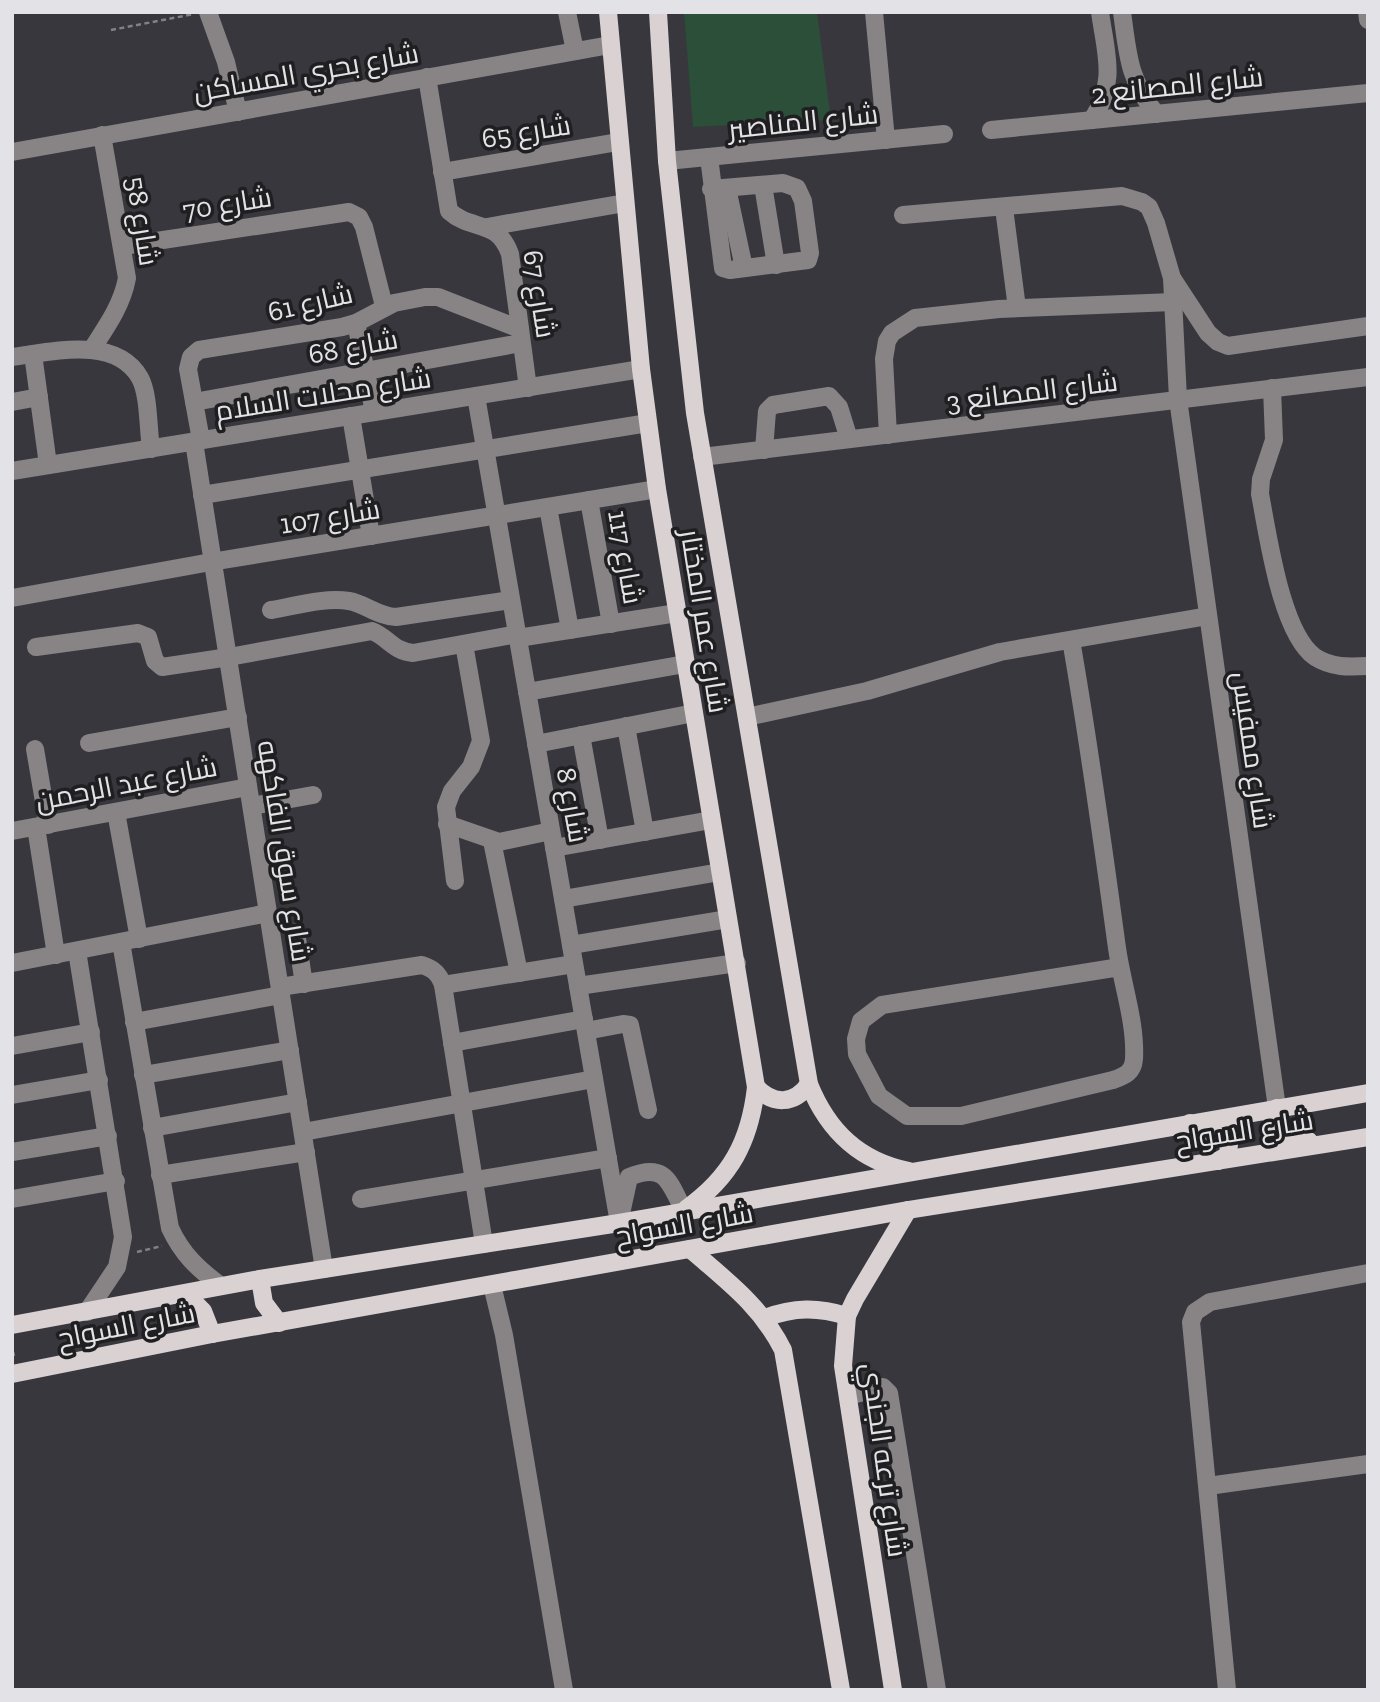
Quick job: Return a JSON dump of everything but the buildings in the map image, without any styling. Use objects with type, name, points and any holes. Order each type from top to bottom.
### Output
[{"type":"main road","name":"شارع عمر المختار","points":[[607,12],[641,369],[657,489],[756,1087],[753,1111],[736,1158],[713,1187],[684,1211]]},
{"type":"main road","name":"شارع عمر المختار","points":[[658,12],[667,161],[690,373],[809,1084],[825,1117],[849,1144],[870,1158],[892,1167],[916,1172]]},
{"type":"main road","points":[[756,1087],[765,1096],[782,1101],[798,1096],[809,1084]]},
{"type":"main road","name":"شارع السواح","points":[[12,1325],[260,1279],[619,1223],[1368,1093]]},
{"type":"main road","points":[[1277,1108],[1270,1122],[1278,1135],[1323,1143]]},
{"type":"main road","points":[[1190,1123],[1223,1138],[1229,1144],[1228,1155],[1218,1161]]},
{"type":"main road","name":"شارع السواح","points":[[12,1374],[212,1334],[908,1210],[1368,1137]]},
{"type":"main road","name":"شارع ترعه الجندي","points":[[893,1690],[843,1366],[847,1316],[908,1210]]},
{"type":"main road","points":[[691,1250],[765,1318],[783,1350],[841,1690]]},
{"type":"main road","points":[[260,1279],[264,1303],[279,1323]]},
{"type":"main road","points":[[186,1294],[203,1311],[212,1334]]},
{"type":"main road","points":[[765,1318],[797,1309],[814,1308],[847,1316]]},
{"type":"street","points":[[206,12],[226,62],[238,112]]},
{"type":"street","points":[[567,12],[575,51]]},
{"type":"street","points":[[874,12],[886,140]]},
{"type":"street","points":[[1091,120],[1106,94],[1108,79],[1100,12]]},
{"type":"street","points":[[1122,12],[1132,75],[1138,89],[1156,114]]},
{"type":"street","points":[[1367,12],[1368,20]]},
{"type":"street","name":"شارع بحري المساكن","points":[[12,152],[610,45]]},
{"type":"street","name":"شارع 67","points":[[427,77],[449,211],[458,219],[488,227],[500,235],[510,254],[528,388]]},
{"type":"street","name":"شارع المصانع 2","points":[[991,130],[1368,93]]},
{"type":"street","name":"شارع المناصير","points":[[667,161],[944,134]]},
{"type":"street","name":"شارع 58","points":[[92,349],[124,295],[127,278],[102,135]]},
{"type":"street","name":"شارع 65","points":[[442,172],[618,142]]},
{"type":"street","points":[[709,157],[719,189],[721,265],[726,270],[805,262],[810,257],[803,201],[801,194],[790,184],[719,189]]},
{"type":"street","points":[[763,185],[776,265]]},
{"type":"street","points":[[903,215],[1122,196],[1149,207],[1157,223],[1172,278],[1208,332],[1218,342],[1228,346],[1368,327]]},
{"type":"street","points":[[488,227],[625,203]]},
{"type":"street","points":[[1004,208],[1017,308]]},
{"type":"street","name":"شارع 70","points":[[123,246],[349,212],[359,217],[365,227],[384,306]]},
{"type":"street","name":"شارع ممفيس","points":[[1172,278],[1178,399],[1277,1108]]},
{"type":"street","name":"شارع 61","points":[[197,441],[188,369],[191,357],[199,350],[342,327],[356,323],[384,306],[425,297],[438,297],[521,336]]},
{"type":"street","points":[[888,435],[884,359],[887,341],[892,333],[915,318],[1017,308],[1173,302]]},
{"type":"street","points":[[356,323],[374,412]]},
{"type":"street","name":"شارع 68","points":[[194,402],[367,370],[521,336]]},
{"type":"street","points":[[12,357],[92,349],[121,360],[141,379],[150,449]]},
{"type":"street","points":[[33,354],[48,465]]},
{"type":"street","name":"شارع محلات السلام","points":[[12,471],[641,369]]},
{"type":"street","name":"شارع المصانع 3","points":[[702,457],[1368,377]]},
{"type":"street","points":[[1272,388],[1274,440],[1261,479],[1260,494],[1279,588],[1298,636],[1315,657],[1338,667],[1368,666]]},
{"type":"street","name":"شارع 8","points":[[476,396],[619,1223]]},
{"type":"street","points":[[764,450],[767,411],[773,405],[829,396],[839,407],[849,439]]},
{"type":"street","points":[[12,402],[39,397]]},
{"type":"street","points":[[351,416],[371,536]]},
{"type":"street","points":[[202,495],[648,423]]},
{"type":"street","name":"شارع سوق الفاكهه","points":[[197,441],[211,562],[229,657],[324,1269]]},
{"type":"street","name":"شارع 107","points":[[12,598],[211,562],[657,489]]},
{"type":"street","name":"شارع 117","points":[[589,500],[611,624]]},
{"type":"street","points":[[548,507],[570,630]]},
{"type":"street","points":[[271,610],[346,600],[361,604],[378,614],[396,617],[511,600]]},
{"type":"street","points":[[36,647],[138,633],[148,637],[155,662],[162,667],[372,631],[384,635],[401,652],[412,653],[677,613]]},
{"type":"street","points":[[747,717],[867,691],[1000,652],[1208,616]]},
{"type":"street","points":[[1071,640],[1089,743],[1120,967],[1133,1032],[1132,1069],[1126,1075],[1113,1080],[961,1116],[907,1116],[879,1096],[857,1054],[856,1039],[861,1021],[883,1005],[1120,967]]},
{"type":"street","points":[[454,881],[446,807],[452,791],[471,767],[481,741],[464,644]]},
{"type":"street","points":[[527,692],[685,664]]},
{"type":"street","points":[[536,744],[694,713]]},
{"type":"street","points":[[89,743],[238,717]]},
{"type":"street","points":[[626,726],[645,832]]},
{"type":"street","points":[[581,735],[600,840]]},
{"type":"street","points":[[35,749],[56,955]]},
{"type":"street","name":"شارع عبد الرحمن","points":[[12,831],[248,787]]},
{"type":"street","points":[[252,806],[313,795]]},
{"type":"street","points":[[116,812],[139,939]]},
{"type":"street","points":[[447,824],[492,841],[600,840],[711,820]]},
{"type":"street","points":[[492,841],[519,973]]},
{"type":"street","points":[[563,899],[720,872]]},
{"type":"street","points":[[12,963],[268,913]]},
{"type":"street","points":[[571,945],[728,919]]},
{"type":"street","points":[[296,932],[304,984]]},
{"type":"street","points":[[121,942],[166,1212],[177,1243],[200,1270],[221,1286]]},
{"type":"street","points":[[77,951],[123,1237],[120,1255],[111,1277],[87,1312]]},
{"type":"street","points":[[578,986],[737,963]]},
{"type":"street","points":[[443,985],[574,964]]},
{"type":"street","points":[[134,1022],[304,984],[422,965],[432,968],[443,985],[484,1244]]},
{"type":"street","points":[[452,1043],[585,1025],[630,1025],[648,1110]]},
{"type":"street","points":[[12,1046],[91,1032]]},
{"type":"street","points":[[143,1074],[290,1050]]},
{"type":"street","points":[[303,1132],[594,1079]]},
{"type":"street","points":[[12,1096],[99,1080]]},
{"type":"street","points":[[152,1128],[298,1102]]},
{"type":"street","points":[[12,1152],[108,1136]]},
{"type":"street","points":[[160,1175],[306,1152]]},
{"type":"street","points":[[361,1199],[608,1158]]},
{"type":"street","points":[[619,1223],[627,1180],[631,1175],[654,1171],[662,1173],[684,1211]]},
{"type":"street","points":[[12,1199],[116,1181]]},
{"type":"street","points":[[1227,1690],[1191,1322],[1195,1312],[1210,1302],[1368,1273]]},
{"type":"street","points":[[492,1285],[509,1362],[564,1690]]},
{"type":"street","points":[[848,1396],[883,1387],[889,1393],[937,1690]]},
{"type":"street","points":[[1208,1486],[1368,1464]]},
{"type":"path","points":[[111,30],[206,12]]},
{"type":"path","points":[[120,1255],[177,1243]]},
{"type":"path","points":[[107,1308],[112,1354]]},
{"type":"green space","points":[[684,12],[817,12],[831,120],[693,127]]}]
